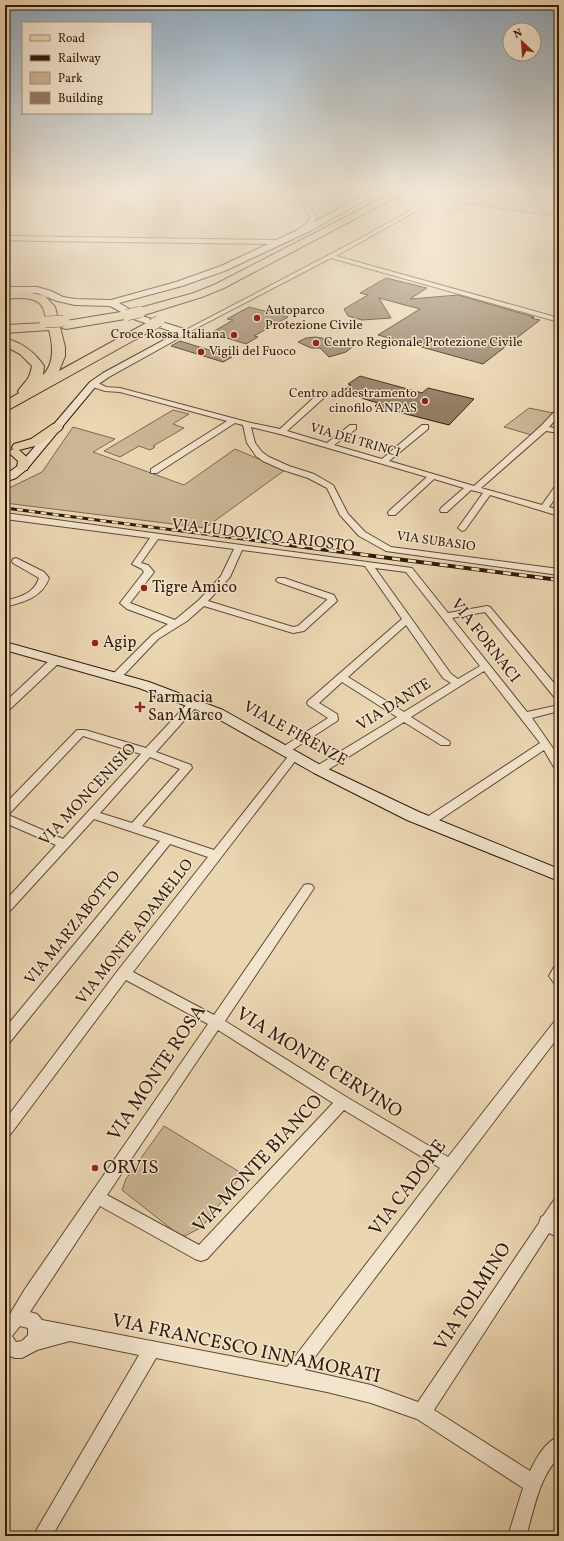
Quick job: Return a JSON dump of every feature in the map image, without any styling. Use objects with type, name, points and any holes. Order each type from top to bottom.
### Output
[{"type":"highway","points":[[125,311],[173,300],[217,284],[253,265]]},
{"type":"highway","points":[[5,328],[64,323],[198,295],[262,265]]},
{"type":"highway","points":[[5,406],[156,323],[245,277],[254,269]]},
{"type":"highway","points":[[5,296],[34,296],[46,302],[49,307],[60,349],[59,359],[55,369],[49,377],[30,392]]},
{"type":"highway","points":[[5,322],[46,325]]},
{"type":"highway","points":[[5,342],[29,354],[38,366],[36,379],[32,385],[5,406]]},
{"type":"main road","points":[[11,448],[35,442],[57,427]]},
{"type":"main road","points":[[11,448],[35,453]]},
{"type":"main road","points":[[11,448],[24,460],[23,467]]},
{"type":"street","points":[[125,311],[121,299],[208,275],[229,265]]},
{"type":"street","points":[[5,479],[12,476],[23,467],[93,384],[106,375],[185,332],[313,265]]},
{"type":"street","points":[[362,265],[559,320]]},
{"type":"street","points":[[5,290],[38,290],[68,301],[125,311],[139,318],[185,332]]},
{"type":"street","points":[[106,375],[105,379],[108,387]]},
{"type":"street","name":"VIA DEI TRINCI","points":[[93,384],[329,445],[559,513]]},
{"type":"street","name":"VIA DEI TRINCI","points":[[81,397],[90,392],[108,387]]},
{"type":"street","points":[[282,432],[324,393]]},
{"type":"street","points":[[444,510],[473,488],[544,428],[559,412]]},
{"type":"street","points":[[154,471],[233,421]]},
{"type":"street","name":"VIA SUBASIO","points":[[246,424],[251,443],[266,460],[322,481],[330,487],[338,500],[344,515],[352,525],[377,543],[389,549],[559,572]]},
{"type":"street","points":[[329,445],[353,427]]},
{"type":"street","points":[[384,461],[425,428]]},
{"type":"street","points":[[544,428],[559,431]]},
{"type":"street","points":[[392,513],[433,476]]},
{"type":"street","points":[[544,508],[559,487]]},
{"type":"street","points":[[462,528],[488,492]]},
{"type":"street","name":"VIA LUDOVICO ARIOSTO","points":[[5,516],[368,564],[406,620],[447,676],[458,683]]},
{"type":"street","points":[[155,536],[136,564],[145,567],[149,572],[125,603],[130,607],[176,624]]},
{"type":"street","points":[[116,677],[155,637],[184,619],[202,602],[225,577],[239,548]]},
{"type":"street","points":[[5,604],[26,598],[39,589],[43,583],[44,578],[41,574],[16,561]]},
{"type":"street","name":"VIA FORNACI","points":[[368,564],[409,570],[525,716],[546,744],[559,766]]},
{"type":"street","points":[[202,602],[292,630],[301,629],[332,601],[331,598],[282,580]]},
{"type":"street","points":[[446,616],[487,609],[559,696]]},
{"type":"street","points":[[406,620],[342,677],[446,743]]},
{"type":"street","name":"VIALE FIRENZE","points":[[5,646],[144,685],[194,703],[218,713],[319,770],[428,822],[559,875]]},
{"type":"street","points":[[5,708],[56,660]]},
{"type":"street","name":"VIA DANTE","points":[[319,770],[486,666]]},
{"type":"street","name":"VIA MONTE ADAMELLO","points":[[5,1130],[216,855],[289,753],[333,719],[333,716],[312,703],[342,677]]},
{"type":"street","name":"VIA MONCENISIO","points":[[5,909],[194,703]]},
{"type":"street","points":[[525,716],[559,708]]},
{"type":"street","points":[[5,811],[81,732],[149,753],[187,768],[134,828]]},
{"type":"street","points":[[428,822],[546,744]]},
{"type":"street","points":[[92,814],[216,855]]},
{"type":"street","points":[[5,818],[64,844]]},
{"type":"street","name":"VIA MARZABOTTO","points":[[5,1038],[168,839]]},
{"type":"street","name":"VIA MONTE ROSA","points":[[20,1326],[26,1302],[308,888]]},
{"type":"street","points":[[559,971],[556,976],[559,979]]},
{"type":"street","name":"VIA MONTE CERVINO","points":[[124,974],[216,1022],[343,1102],[450,1166]]},
{"type":"street","name":"VIA CADORE","points":[[290,1376],[559,1026]]},
{"type":"street","name":"VIA MONTE BIANCO","points":[[97,1197],[200,1254],[343,1102]]},
{"type":"street","name":"VIA TOLMINO","points":[[422,1412],[553,1227],[559,1205]]},
{"type":"street","name":"VIA FRANCESCO INNAMORATI","points":[[20,1326],[46,1339],[72,1335],[290,1376],[371,1394],[422,1412],[533,1484]]},
{"type":"street","name":"VIA FRANCESCO INNAMORATI","points":[[8,1348],[24,1350],[20,1326]]},
{"type":"street","points":[[42,1536],[150,1350]]},
{"type":"street","points":[[517,1536],[533,1484],[546,1458],[559,1444]]},
{"type":"green space","points":[[529,408],[558,414],[535,436],[504,427]]},
{"type":"green space","points":[[173,410],[189,414],[173,424],[184,428],[153,446],[155,447],[150,450],[139,446],[120,457],[104,451]]},
{"type":"green space","points":[[73,427],[115,439],[93,452],[184,485],[235,449],[285,470],[205,528],[5,503],[5,490],[42,472]]},
{"type":"green space","points":[[164,1126],[243,1174],[202,1227],[185,1236],[179,1235],[122,1190],[126,1179]]},
{"type":"building","points":[[386,278],[427,288],[410,299],[458,295],[540,320],[483,364],[378,335],[420,309],[379,298],[391,318],[362,320],[348,316],[344,309],[368,295],[360,293]]},
{"type":"building","points":[[249,307],[288,317],[254,336],[258,337],[246,344],[211,333],[233,320],[227,319]]},
{"type":"building","points":[[315,337],[327,339],[330,343],[356,344],[346,352],[329,357],[320,348],[311,348],[298,342],[306,338]]},
{"type":"building","name":"Vigili del Fuoco","points":[[180,341],[232,357],[223,362],[171,346]]},
{"type":"building","name":"Centro addestramento cinofilo ANPAS","points":[[360,376],[422,393],[428,388],[474,399],[449,425],[375,406],[378,403],[341,392],[351,385],[348,384]]},
{"type":"railway","points":[[5,508],[288,545]]},
{"type":"railway","points":[[281,544],[559,580]]},
{"type":"place","name":"Autoparco Protezione Civile","points":[[257,318]]},
{"type":"place","name":"Croce Rossa Italiana","points":[[234,335]]},
{"type":"place","name":"Centro Regionale Protezione Civile","points":[[316,343]]},
{"type":"place","name":"Vigili del Fuoco","points":[[201,352]]},
{"type":"place","name":"Centro addestramento cinofilo ANPAS","points":[[425,401]]},
{"type":"place","name":"Tigre Amico","points":[[144,588]]},
{"type":"place","name":"Agip","points":[[95,643]]},
{"type":"place","name":"Farmacia San Marco","points":[[140,707]]},
{"type":"place","name":"ORVIS","points":[[95,1168]]}]
